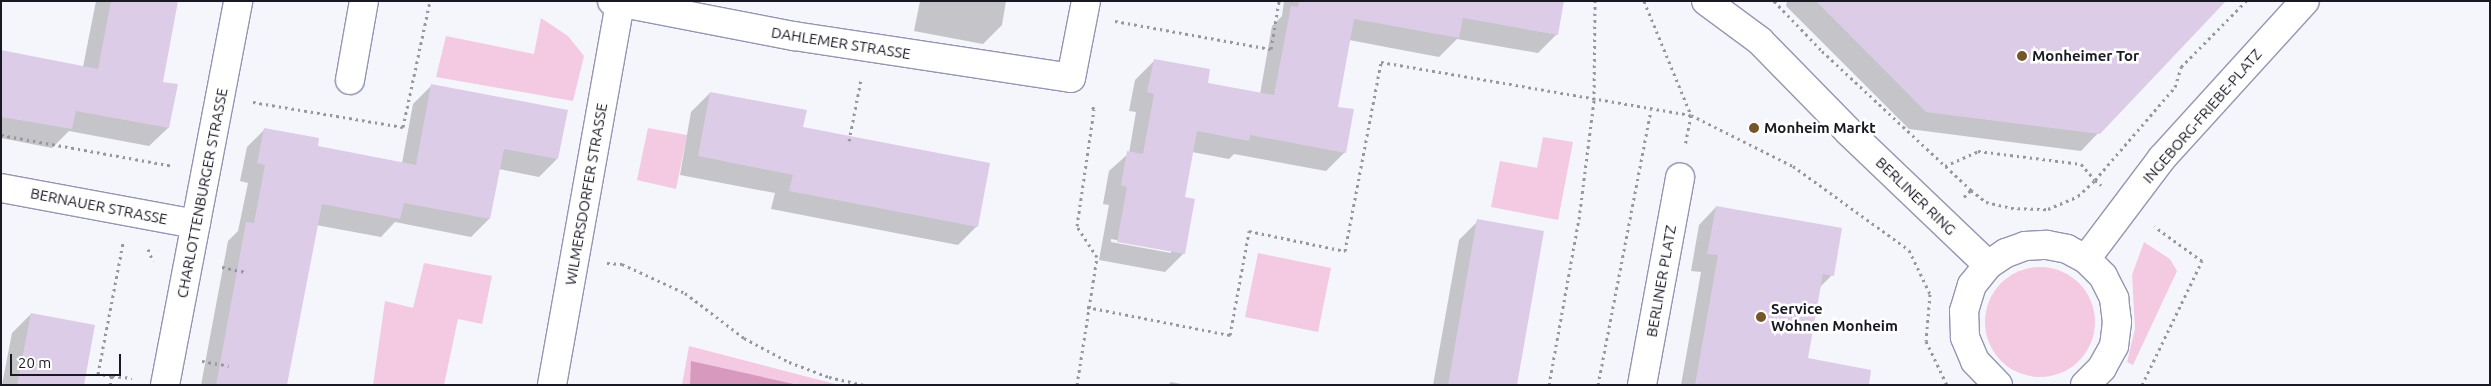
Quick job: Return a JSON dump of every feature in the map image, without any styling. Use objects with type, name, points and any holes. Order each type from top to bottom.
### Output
[{"type":"street","name":"CHARLOTTENBURGER STRASSE","points":[[165,385],[238,1]]},
{"type":"street","points":[[350,80],[364,1]]},
{"type":"street","name":"BERLINER RING","points":[[1706,1],[1760,41],[1941,221],[1988,264]]},
{"type":"street","name":"BERLINER RING","points":[[1737,1],[1760,41]]},
{"type":"street","name":"INGEBORG-FRIEBE-PLATZ","points":[[2086,259],[2191,124],[2305,1]]},
{"type":"street","name":"DAHLEMER STRASSE","points":[[616,2],[794,36],[1071,78]]},
{"type":"street","name":"WILMERSDORFER STRASSE","points":[[552,385],[616,2]]},
{"type":"street","points":[[1071,78],[1085,9]]},
{"type":"street","name":"BERLINER PLATZ","points":[[1642,385],[1680,177]]},
{"type":"street","name":"BERNAUER STRASSE","points":[[1,188],[196,224]]},
{"type":"street","points":[[1998,385],[1974,362],[1965,337],[1964,311],[1972,285],[1988,264],[2006,253],[2025,246],[2047,245],[2067,249],[2086,259],[2103,276],[2114,298],[2117,322],[2114,346],[2102,368],[2085,385]]},
{"type":"path","points":[[1085,9],[1271,49],[1280,1]]},
{"type":"path","points":[[1549,385],[1579,219],[1594,100],[1595,1]]},
{"type":"path","points":[[1644,1],[1691,116],[1680,177]]},
{"type":"path","points":[[1774,1],[1822,51],[1986,202],[2011,208],[2048,209],[2078,196],[2095,180],[2175,87],[2181,67],[2246,1]]},
{"type":"path","points":[[1087,307],[1230,335],[1249,231],[1345,251],[1381,62],[1691,116],[1793,166],[1910,250],[1930,294],[1926,341],[1947,385]]},
{"type":"path","points":[[849,140],[862,73]]},
{"type":"path","points":[[1071,78],[1094,109],[1077,226],[1097,257],[1087,307],[1076,385]]},
{"type":"path","points":[[1598,385],[1651,110]]},
{"type":"path","points":[[1,135],[182,167]]},
{"type":"path","points":[[1945,166],[1978,151],[2081,164],[2095,180],[2126,206],[2202,261],[2142,385]]},
{"type":"path","points":[[1910,250],[1971,190]]},
{"type":"path","points":[[125,233],[98,374],[136,379]]},
{"type":"path","points":[[141,244],[149,250],[155,267]]},
{"type":"path","points":[[574,259],[622,264],[685,293],[744,338],[788,362],[829,377],[865,385]]},
{"type":"path","points":[[219,266],[246,272]]},
{"type":"path","points":[[201,360],[229,366]]},
{"type":"path","points":[[110,385],[112,376]]},
{"type":"shaded area","points":[[541,18],[568,36],[584,56],[573,101],[436,77],[446,36],[534,54]]},
{"type":"shaded area","points":[[648,128],[687,135],[676,189],[637,180]]},
{"type":"shaded area","points":[[1543,137],[1573,142],[1558,220],[1491,207],[1500,161],[1537,168]]},
{"type":"shaded area","points":[[2144,242],[2170,259],[2177,271],[2133,365],[2127,362],[2135,329],[2132,275]]},
{"type":"shaded area","points":[[1258,253],[1331,268],[1318,332],[1245,317]]},
{"type":"shaded area","points":[[424,263],[492,276],[482,324],[458,319],[444,385],[373,385],[385,301],[413,308]]},
{"type":"shaded area","points":[[2040,267],[2051,268],[2061,272],[2079,283],[2090,301],[2094,311],[2094,333],[2090,343],[2079,361],[2061,372],[2051,376],[2040,377],[2029,376],[2019,372],[2001,361],[1990,343],[1986,333],[1985,322],[1986,311],[1990,301],[2001,283],[2019,272],[2029,268]]},
{"type":"shaded area","points":[[689,346],[839,385],[682,385]]},
{"type":"shaded area","points":[[691,361],[798,385],[690,385]]},
{"type":"building","points":[[111,1],[178,1],[163,82],[178,84],[169,128],[76,111],[72,129],[1,117],[1,50],[98,69]]},
{"type":"building","points":[[1299,1],[1564,1],[1558,35],[1463,18],[1459,38],[1354,19],[1338,107],[1354,109],[1346,153],[1250,135],[1249,141],[1197,131],[1185,197],[1195,199],[1185,254],[1117,242],[1127,187],[1121,185],[1127,151],[1143,154],[1154,94],[1147,92],[1154,59],[1210,69],[1208,83],[1274,95],[1291,6],[1298,7]]},
{"type":"building","name":"Monheimer Tor","points":[[1816,1],[2226,1],[2100,134],[1926,112]]},
{"type":"building","points":[[431,84],[568,110],[558,159],[504,149],[490,219],[404,203],[400,219],[322,204],[287,385],[216,385],[246,222],[254,223],[265,165],[257,163],[264,128],[319,138],[318,146],[416,165]]},
{"type":"building","points":[[710,92],[807,110],[803,127],[990,163],[978,227],[789,191],[793,175],[698,156]]},
{"type":"building","name":"Service Wohnen Monheim","points":[[1716,206],[1842,228],[1834,276],[1823,274],[1808,358],[1871,370],[1869,385],[1695,385],[1718,255],[1707,254]]},
{"type":"building","points":[[1477,219],[1544,231],[1517,385],[1448,385]]},
{"type":"building","points":[[31,313],[95,325],[84,385],[17,385]]},
{"type":"place","name":"Monheimer Tor","points":[[2022,56]]},
{"type":"place","name":"Monheim Markt","points":[[1754,128]]},
{"type":"place","name":"Service Wohnen Monheim","points":[[1761,317]]}]
